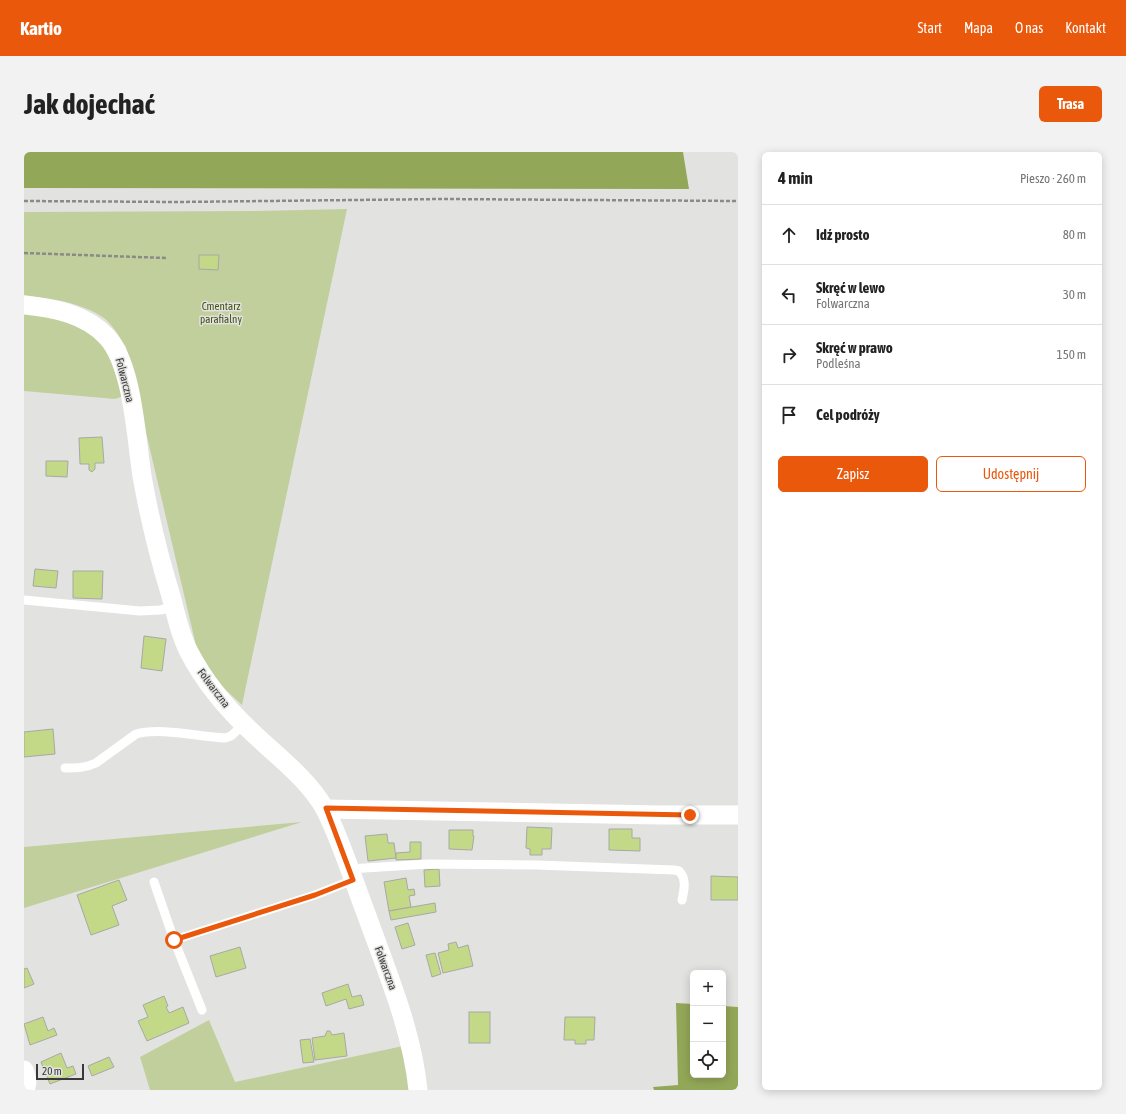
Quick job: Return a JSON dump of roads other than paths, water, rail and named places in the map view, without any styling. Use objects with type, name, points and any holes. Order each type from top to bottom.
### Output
[{"type":"street","name":"Folwarczna","points":[[24,305],[57,310],[84,319],[93,324],[114,344],[122,362],[129,386],[144,485],[160,557],[184,642],[196,665],[219,696],[244,724],[304,781],[326,808],[403,1018],[415,1067],[418,1090]]},
{"type":"street","points":[[326,808],[661,815],[738,815]]},
{"type":"street","points":[[24,1070],[27,1087],[24,1090]]},
{"type":"lane","points":[[24,600],[140,611],[160,610],[174,607]]},
{"type":"lane","points":[[65,768],[83,768],[89,766],[100,760],[136,734],[142,732],[157,731],[225,738],[231,736],[244,724]]},
{"type":"lane","points":[[174,940],[315,895],[368,867],[428,864],[537,865],[674,870],[679,871],[684,879],[684,892],[682,900]]},
{"type":"lane","points":[[154,882],[174,940],[202,1010]]},
{"type":"park label","name":"Cmentarz parafialny","points":[[221,312]]}]
